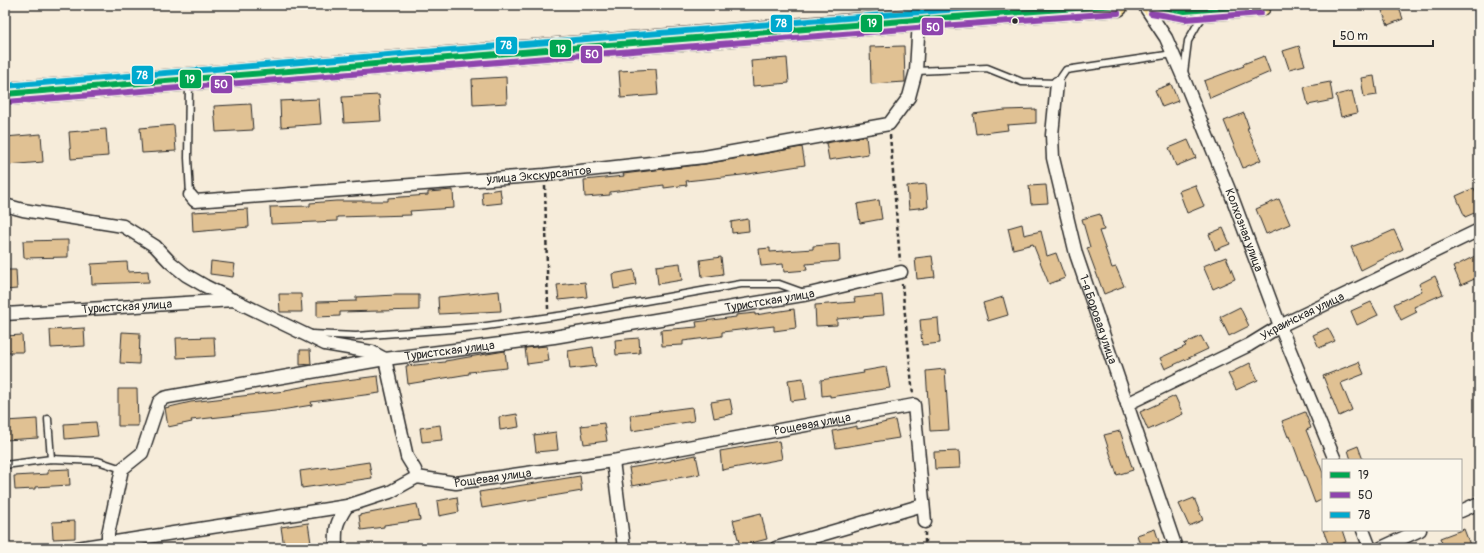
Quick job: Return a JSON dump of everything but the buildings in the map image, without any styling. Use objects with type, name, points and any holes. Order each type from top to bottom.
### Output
[{"type":"highway","points":[[6,93],[189,80],[1073,6],[1117,5]]},
{"type":"highway","points":[[1152,5],[1185,11],[1260,5]]},
{"type":"street","name":"Колхозная улица","points":[[1144,5],[1166,38],[1184,77],[1232,197],[1280,326],[1335,459]]},
{"type":"street","points":[[916,71],[919,20]]},
{"type":"street","name":"улица Экскурсантов","points":[[190,195],[195,202],[545,175],[704,157],[889,124],[909,96],[916,71]]},
{"type":"street","name":"1-я Боровая улица","points":[[1057,83],[1052,135],[1053,158],[1076,254],[1176,548]]},
{"type":"street","points":[[5,205],[23,210],[123,226],[155,246],[170,262],[186,275],[234,300]]},
{"type":"street","name":"Украинская улица","points":[[1127,404],[1249,345],[1280,326],[1479,230]]},
{"type":"street","name":"Туристская улица","points":[[5,314],[234,300],[325,344],[372,352],[385,359],[554,337],[810,294],[901,272]]},
{"type":"street","points":[[76,548],[108,546],[347,506],[390,492],[417,477],[408,457],[385,359],[164,398],[159,402],[156,409],[142,453],[122,469],[108,534],[108,546]]},
{"type":"street","name":"Рощевая улица","points":[[417,477],[456,483],[613,461],[914,405],[923,505]]},
{"type":"street","points":[[613,461],[624,548]]},
{"type":"street","points":[[1462,510],[1479,502]]},
{"type":"street","points":[[776,548],[923,505],[925,522]]},
{"type":"street","points":[[336,548],[336,526],[347,506]]},
{"type":"street","points":[[1363,531],[1370,548]]},
{"type":"street","points":[[1381,548],[1418,531]]},
{"type":"lane","points":[[1184,77],[1188,41],[1197,25],[1210,9]]},
{"type":"lane","points":[[916,71],[987,68],[1022,82],[1057,83],[1066,70],[1173,54]]},
{"type":"lane","points":[[189,80],[188,158],[190,195]]},
{"type":"lane","points":[[302,333],[356,336],[479,327],[550,317],[741,284],[778,284],[810,294]]},
{"type":"lane","points":[[48,419],[51,459]]},
{"type":"lane","points":[[5,465],[51,459],[98,461],[122,469]]},
{"type":"path","points":[[545,175],[548,310],[550,317]]},
{"type":"transit line","name":"78","points":[[5,86],[1008,5]]},
{"type":"transit line","name":"19","points":[[5,94],[1117,5]]},
{"type":"transit line","name":"19","points":[[1152,5],[1185,11],[1260,5]]},
{"type":"transit line","name":"50","points":[[6,102],[1118,13]]},
{"type":"transit line","name":"50","points":[[1151,13],[1185,19],[1261,13]]}]
